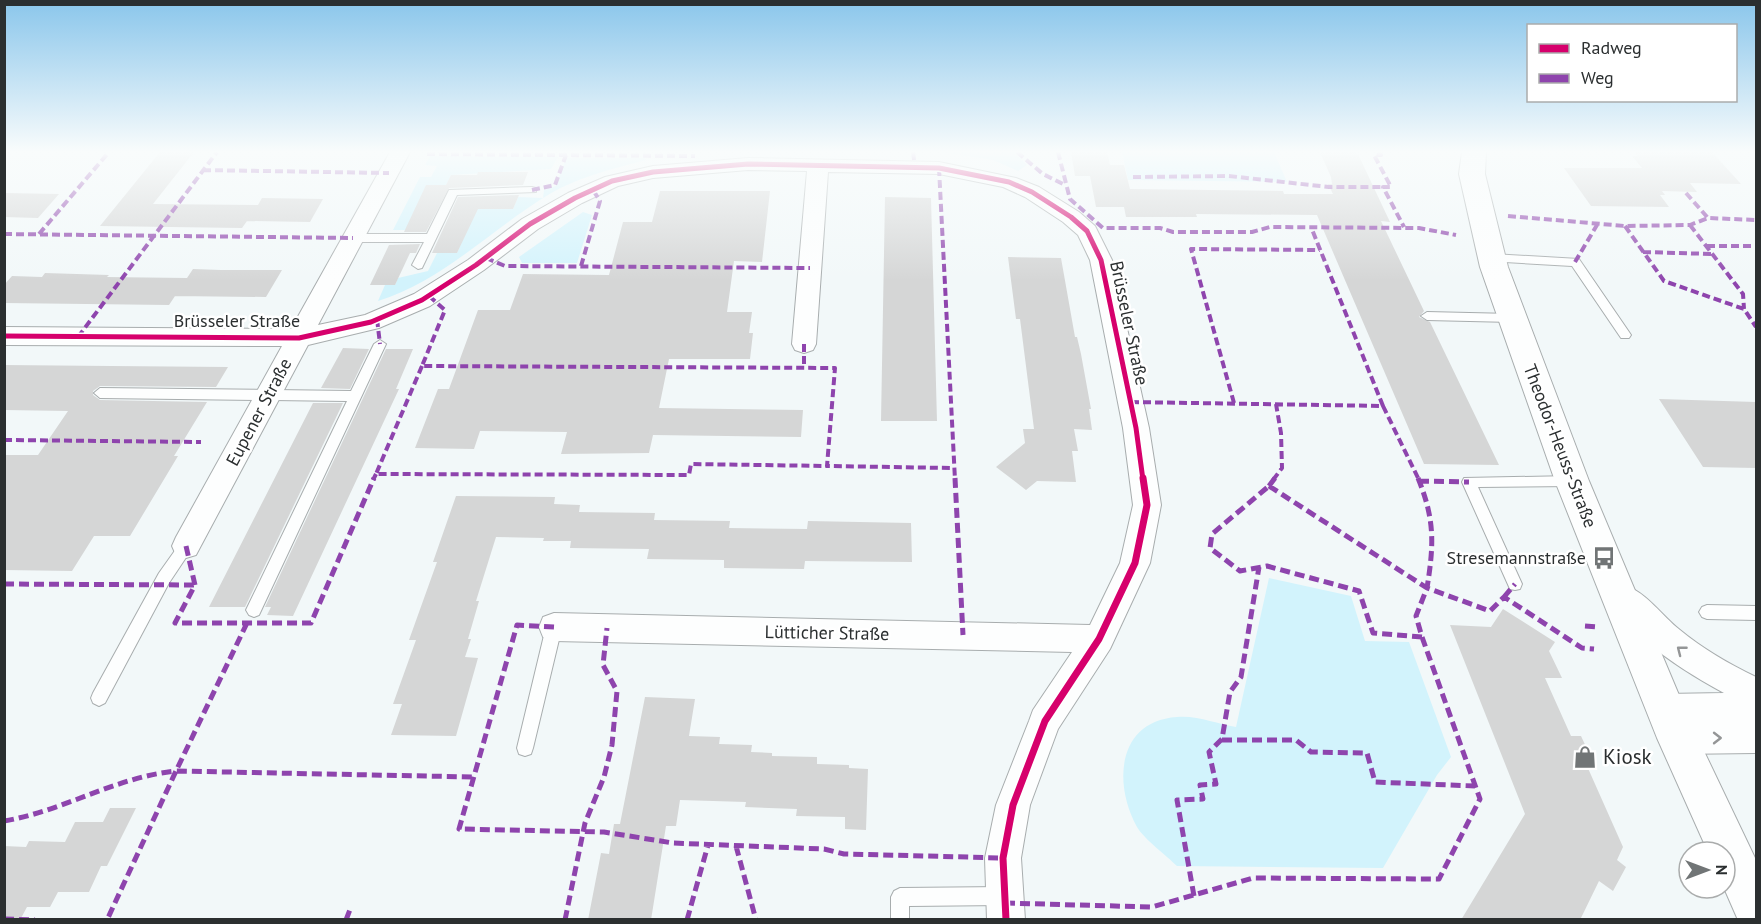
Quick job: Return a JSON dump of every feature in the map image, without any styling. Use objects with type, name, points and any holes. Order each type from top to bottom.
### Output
[{"type":"street","name":"Eupener Straße","points":[[186,546],[376,195]]},
{"type":"street","name":"Brüsseler Straße","points":[[4,336],[299,338],[371,322],[422,300],[476,265],[530,224],[581,195]]},
{"type":"street","points":[[804,344],[816,195]]},
{"type":"street","name":"Brüsseler Straße","points":[[1006,908],[1004,858],[1013,805],[1045,721],[1099,639],[1135,563],[1147,505],[1136,428],[1101,260],[1088,231],[1037,195]]},
{"type":"street","name":"Theodor-Heuss-Straße","points":[[1477,195],[1492,258],[1572,481],[1616,587],[1643,660],[1756,908]]},
{"type":"street","points":[[1616,587],[1650,625],[1694,660],[1730,681],[1756,692]]},
{"type":"street","name":"Lütticher Straße","points":[[554,627],[1099,639]]},
{"type":"street","points":[[1671,724],[1756,708]]},
{"type":"street","points":[[1671,724],[1756,737]]},
{"type":"lane","points":[[418,265],[452,195]]},
{"type":"lane","points":[[353,238],[431,238]]},
{"type":"lane","points":[[1492,258],[1575,262],[1625,335]]},
{"type":"lane","points":[[1426,315],[1512,318]]},
{"type":"lane","points":[[254,610],[380,344]]},
{"type":"lane","points":[[99,393],[355,396]]},
{"type":"lane","points":[[1515,584],[1469,482],[1572,481]]},
{"type":"lane","points":[[99,698],[164,578],[186,546]]},
{"type":"lane","points":[[1707,612],[1756,614]]},
{"type":"lane","points":[[525,748],[554,627]]},
{"type":"lane","points":[[900,920],[900,897],[1006,908]]},
{"type":"shaded area","points":[[411,195],[425,195],[416,230],[393,230]]},
{"type":"shaded area","points":[[518,197],[543,198],[443,269],[401,293],[378,301],[385,285],[395,285],[398,278],[428,271],[437,253],[457,253],[476,209],[513,209]]},
{"type":"shaded area","points":[[583,212],[592,215],[577,263],[522,263],[519,257]]},
{"type":"shaded area","points":[[1269,578],[1351,596],[1365,641],[1409,642],[1451,757],[1437,775],[1383,868],[1177,866],[1140,832],[1129,810],[1123,774],[1132,742],[1142,730],[1157,721],[1177,717],[1199,718],[1236,727]]},
{"type":"building","points":[[4,195],[58,195],[38,218],[4,217]]},
{"type":"building","points":[[125,195],[160,195],[153,204],[258,205],[262,198],[323,199],[310,222],[247,221],[242,228],[100,226]]},
{"type":"building","points":[[421,195],[445,195],[426,232],[404,232]]},
{"type":"building","points":[[519,195],[513,209],[478,209],[457,253],[432,253],[458,197]]},
{"type":"building","points":[[659,195],[770,195],[762,262],[734,261],[727,312],[752,312],[749,333],[753,333],[750,359],[669,359],[659,408],[803,410],[801,437],[653,435],[649,453],[561,454],[567,432],[480,431],[474,449],[415,448],[438,389],[449,389],[478,310],[510,310],[523,274],[609,275],[623,222],[652,222]]},
{"type":"building","points":[[1094,195],[1377,195],[1390,222],[1381,221],[1424,311],[1419,317],[1430,322],[1499,465],[1424,464],[1317,215],[1196,214],[1197,217],[1126,217],[1124,207],[1096,207]]},
{"type":"building","points":[[1583,195],[1660,195],[1669,207],[1591,206]]},
{"type":"building","points":[[885,197],[931,198],[937,421],[881,421]]},
{"type":"building","points":[[420,244],[416,253],[410,253],[395,285],[370,285],[389,245]]},
{"type":"building","points":[[1008,257],[1061,258],[1091,409],[1089,409],[1092,430],[1074,429],[1078,451],[1072,451],[1076,482],[1037,481],[1026,490],[996,467],[1025,443],[1023,429],[1034,429],[1020,319],[1016,319]]},
{"type":"building","points":[[193,269],[282,270],[266,297],[175,296]]},
{"type":"building","points":[[45,273],[109,275],[107,277],[187,278],[169,305],[4,303],[4,285],[12,276],[42,277]]},
{"type":"building","points":[[343,348],[369,349],[350,389],[321,388]]},
{"type":"building","points":[[386,349],[413,349],[396,389],[399,389],[293,616],[267,615],[271,607],[265,607]]},
{"type":"building","points":[[4,365],[228,367],[216,387],[100,386],[93,391],[93,395],[100,400],[207,402],[130,536],[94,536],[72,571],[4,570],[4,455],[38,455],[68,411],[4,410]]},
{"type":"building","points":[[1659,399],[1756,402],[1756,468],[1703,467]]},
{"type":"building","points":[[313,403],[343,403],[245,607],[209,607]]},
{"type":"building","points":[[456,496],[555,497],[554,504],[580,505],[579,512],[655,513],[654,520],[730,521],[729,528],[807,529],[808,521],[911,523],[912,562],[805,561],[804,569],[724,568],[724,560],[647,559],[649,549],[570,548],[571,541],[496,537],[476,601],[479,601],[468,639],[471,639],[465,657],[478,658],[456,736],[391,735],[402,704],[393,704],[416,640],[409,640],[437,562],[433,562]]},
{"type":"building","points":[[1503,609],[1555,642],[1549,651],[1562,678],[1545,678],[1571,736],[1581,736],[1595,766],[1587,766],[1623,847],[1617,860],[1626,867],[1613,891],[1599,881],[1580,920],[1461,920],[1525,814],[1450,625],[1491,627]]},
{"type":"building","points":[[645,697],[695,699],[689,736],[720,737],[719,744],[752,745],[751,752],[772,753],[772,756],[817,757],[817,764],[849,765],[849,768],[868,769],[866,830],[845,829],[845,817],[796,816],[797,809],[745,807],[746,802],[680,800],[676,826],[666,826],[651,920],[588,920],[601,853],[609,854],[614,824],[620,824]]},
{"type":"building","points":[[110,808],[136,808],[107,866],[101,866],[89,892],[58,892],[50,907],[27,907],[20,920],[4,920],[4,846],[26,847],[29,841],[65,842],[75,822],[103,822]]},
{"type":"marked path","points":[[39,234],[72,195]]},
{"type":"marked path","points":[[78,337],[185,195]]},
{"type":"marked path","points":[[581,266],[600,201],[596,195]]},
{"type":"marked path","points":[[940,195],[963,635]]},
{"type":"marked path","points":[[1069,195],[1070,199],[1103,228],[1160,228],[1173,232],[1252,232],[1270,227],[1419,228],[1456,235]]},
{"type":"marked path","points":[[1387,195],[1404,227]]},
{"type":"marked path","points":[[1688,195],[1708,218]]},
{"type":"marked path","points":[[1508,216],[1625,226],[1690,225],[1708,218],[1756,220]]},
{"type":"marked path","points":[[1575,262],[1597,225]]},
{"type":"marked path","points":[[1690,225],[1743,294],[1744,309]]},
{"type":"marked path","points":[[1625,226],[1664,281],[1744,309],[1756,327]]},
{"type":"marked path","points":[[1131,402],[1383,406],[1311,227]]},
{"type":"marked path","points":[[4,234],[353,238]]},
{"type":"marked path","points":[[1707,246],[1756,246]]},
{"type":"marked path","points":[[1234,403],[1191,249],[1320,250]]},
{"type":"marked path","points":[[1643,252],[1712,254]]},
{"type":"marked path","points":[[486,258],[505,266],[810,268]]},
{"type":"marked path","points":[[429,296],[445,310],[422,366],[835,368],[827,466],[953,468]]},
{"type":"marked path","points":[[377,319],[380,344]]},
{"type":"marked path","points":[[804,344],[804,368]]},
{"type":"marked path","points":[[422,366],[376,474],[689,475],[691,464],[827,466]]},
{"type":"marked path","points":[[1269,486],[1282,468],[1281,433],[1276,404]]},
{"type":"marked path","points":[[1383,406],[1416,471],[1428,506],[1433,547],[1427,588],[1490,611],[1504,597],[1582,648],[1594,649]]},
{"type":"marked path","points":[[4,440],[201,442]]},
{"type":"marked path","points":[[186,546],[195,585],[175,623],[311,623],[376,474]]},
{"type":"marked path","points":[[1419,481],[1469,482]]},
{"type":"marked path","points":[[1005,903],[1152,907],[1253,878],[1439,879],[1480,799],[1422,637],[1373,633],[1359,591],[1267,566],[1240,571],[1210,548],[1212,534],[1269,486],[1427,588],[1416,616],[1422,637]]},
{"type":"marked path","points":[[1194,896],[1177,800],[1203,799],[1200,785],[1216,784],[1209,752],[1217,746],[1225,732],[1230,692],[1241,677],[1259,567]]},
{"type":"marked path","points":[[4,584],[195,585]]},
{"type":"marked path","points":[[1504,597],[1515,584]]},
{"type":"marked path","points":[[247,623],[176,771],[474,777]]},
{"type":"marked path","points":[[554,627],[517,625],[459,829],[604,832],[673,843],[824,849],[844,854],[1003,858]]},
{"type":"marked path","points":[[1585,626],[1598,627]]},
{"type":"marked path","points":[[565,920],[585,823],[604,777],[612,745],[617,691],[603,665],[607,628]]},
{"type":"marked path","points":[[1222,740],[1296,740],[1311,752],[1367,753],[1375,782],[1475,786]]},
{"type":"marked path","points":[[4,821],[40,813],[143,775],[176,771],[107,920]]},
{"type":"marked path","points":[[687,920],[708,845]]},
{"type":"marked path","points":[[736,846],[756,920]]},
{"type":"marked path","points":[[346,920],[351,907]]},
{"type":"marked path","points":[[4,919],[35,920]]},
{"type":"cycle path","points":[[4,336],[299,338],[371,322],[422,300],[476,265],[530,224],[581,195]]},
{"type":"cycle path","points":[[1006,920],[1003,858],[1013,805],[1045,721],[1099,639],[1135,563],[1147,505],[1136,428],[1101,260],[1087,231],[1071,217],[1037,195]]},
{"type":"place","name":"Stresemannstraße","points":[[1604,558]]},
{"type":"place","name":"Kiosk","points":[[1585,757]]}]
